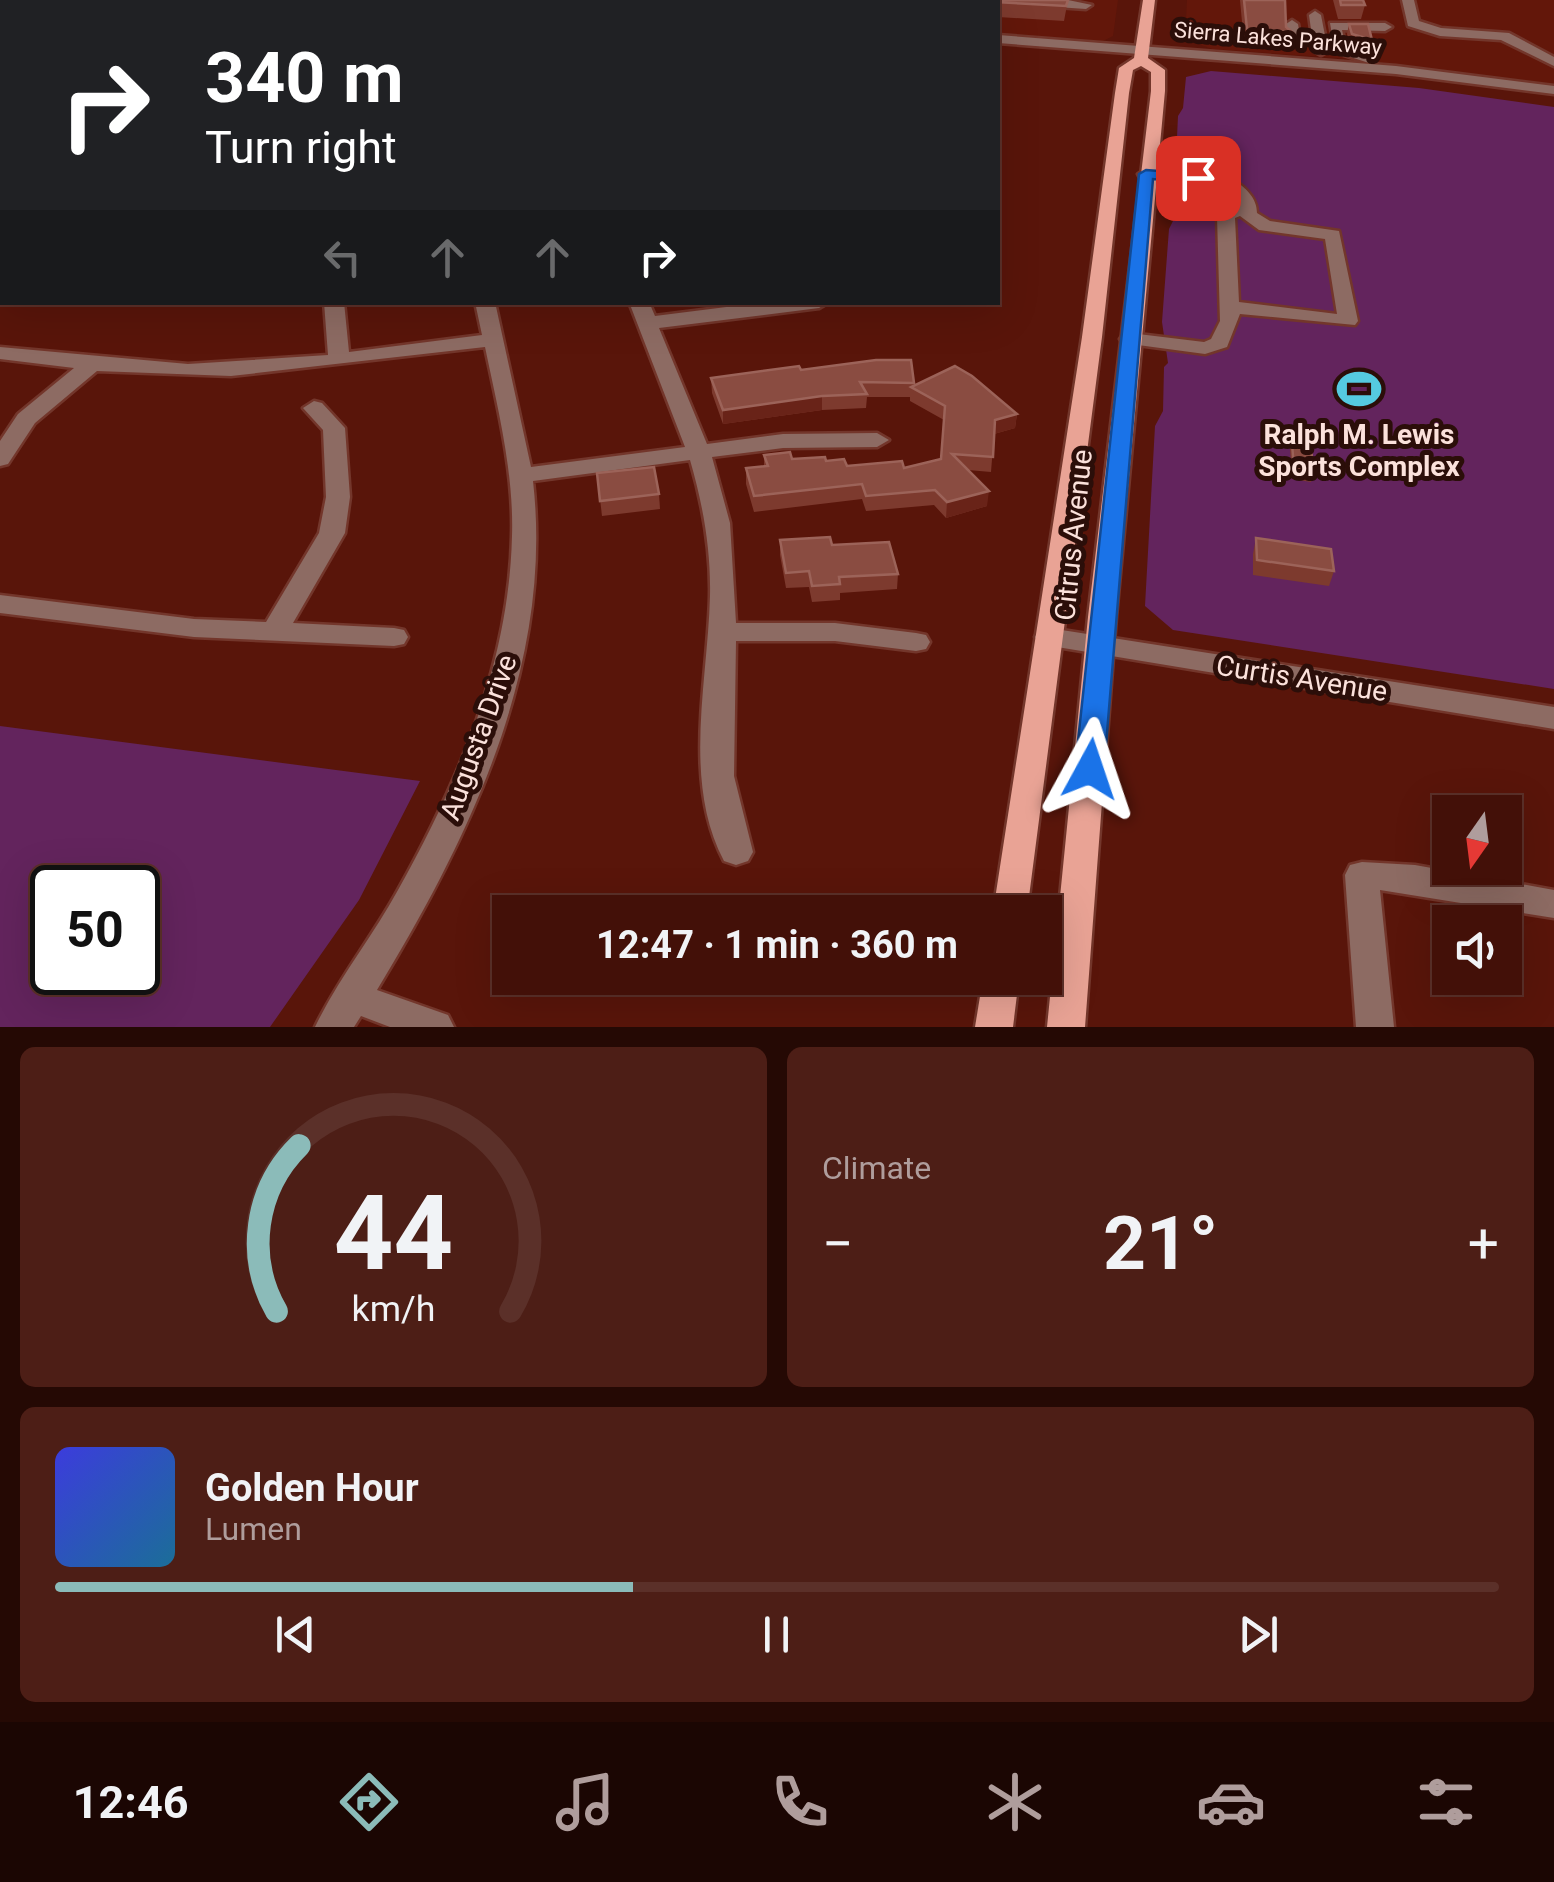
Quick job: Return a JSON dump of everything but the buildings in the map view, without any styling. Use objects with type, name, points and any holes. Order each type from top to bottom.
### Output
[{"type":"main road","name":"Citrus Avenue","points":[[1012,895],[1109,214],[1122,93],[1126,68],[1142,55],[1150,0]]},
{"type":"main road","name":"Citrus Avenue","points":[[1066,1027],[1158,70],[1142,55]]},
{"type":"main road","points":[[994,1027],[999,995]]},
{"type":"street","points":[[1013,0],[1086,5]]},
{"type":"street","points":[[1408,0],[1413,23],[1440,32],[1504,36],[1554,62]]},
{"type":"street","points":[[1315,15],[1321,51]]},
{"type":"street","points":[[1292,24],[1294,42]]},
{"type":"street","points":[[1386,27],[1335,26],[1340,49],[1346,54],[1398,60]]},
{"type":"street","name":"Sierra Lakes Parkway","points":[[1000,39],[1549,94]]},
{"type":"street","points":[[1444,40],[1497,44],[1506,50]]},
{"type":"street","name":"Sierra Lakes Parkway","points":[[1000,49],[1365,67],[1549,94]]},
{"type":"street","points":[[1529,50],[1549,94]]},
{"type":"street","points":[[1272,60],[1306,57],[1321,51],[1365,67]]},
{"type":"street","points":[[1454,65],[1490,71],[1514,67]]},
{"type":"street","points":[[1146,174],[1228,184],[1239,191],[1248,205],[1248,216],[1265,226],[1334,234],[1348,321],[1230,308]]},
{"type":"street","points":[[1130,340],[1205,348],[1220,343],[1227,335],[1230,308],[1226,216],[1248,205]]},
{"type":"street","points":[[334,305],[340,358]]},
{"type":"street","name":"Augusta Drive","points":[[343,1012],[398,925],[448,825],[491,718],[510,656],[521,596],[525,540],[522,474],[486,305]]},
{"type":"street","points":[[736,852],[716,781],[722,552],[699,451],[643,313],[770,305]]},
{"type":"street","points":[[0,353],[191,370],[494,340]]},
{"type":"street","points":[[0,459],[26,419],[93,364]]},
{"type":"street","points":[[276,630],[332,532],[338,497],[334,428],[314,408]]},
{"type":"street","points":[[522,474],[783,442],[876,440]]},
{"type":"street","points":[[0,604],[194,628],[394,637]]},
{"type":"street","points":[[722,632],[835,632],[916,642]]},
{"type":"street","name":"Curtis Avenue","points":[[1049,638],[1554,718]]},
{"type":"street","points":[[1375,1027],[1362,875],[1415,878],[1554,904]]},
{"type":"street","points":[[343,1012],[436,1027]]},
{"type":"shaded area","points":[[1000,0],[1118,0],[1113,36],[1082,43],[1000,36]]},
{"type":"shaded area","points":[[1187,0],[1554,0],[1554,84],[1351,59],[1212,49],[1185,39]]},
{"type":"shaded area","name":"Ralph M. Lewis Sports Complex","points":[[1211,71],[1419,88],[1554,107],[1554,689],[1173,630],[1145,606],[1155,426],[1163,411],[1164,367],[1168,363],[1162,322],[1169,229],[1173,221],[1178,116],[1183,108],[1186,77]]},
{"type":"shaded area","points":[[0,726],[420,781],[359,900],[270,1027],[0,1027]]},
{"type":"place","name":"Ralph M. Lewis Sports Complex","points":[[1359,389]]},
{"type":"route","points":[[1090,769],[1146,174],[1198,178]]}]
